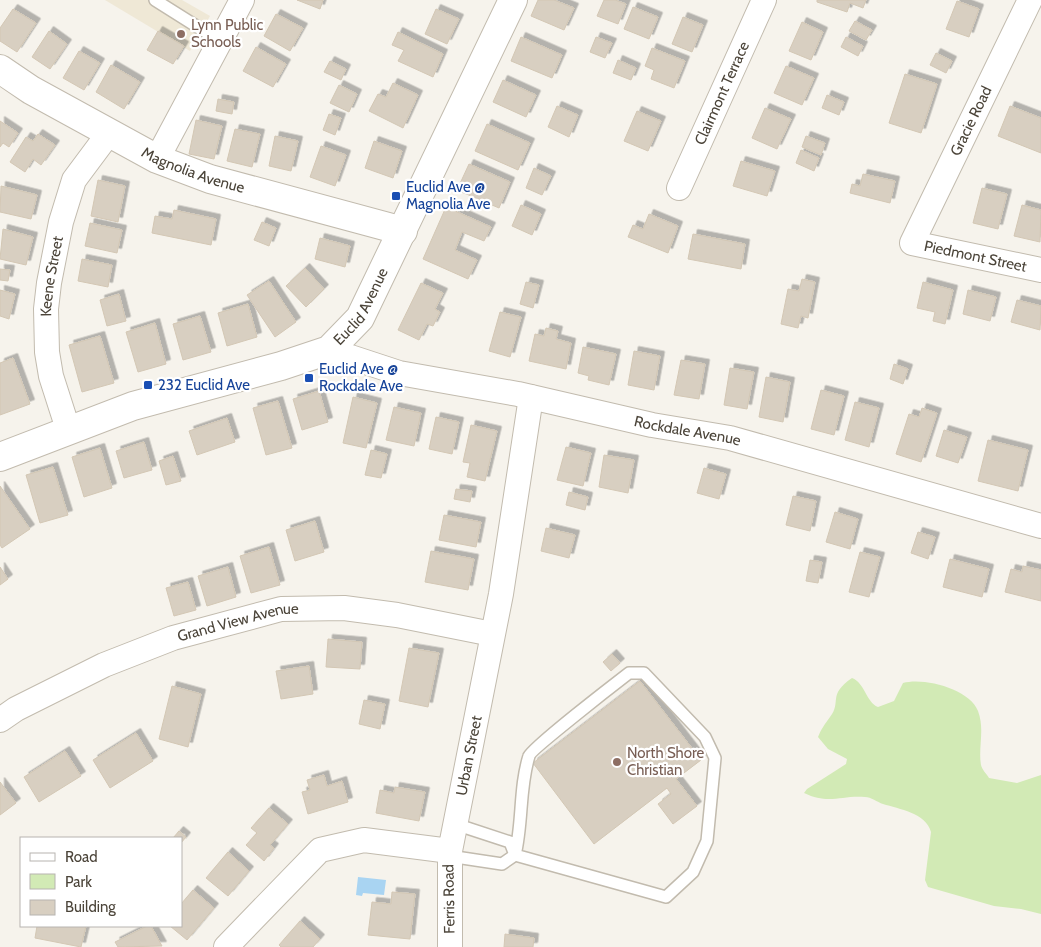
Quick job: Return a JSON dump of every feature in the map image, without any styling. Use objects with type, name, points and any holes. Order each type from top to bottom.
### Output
[{"type":"street","points":[[157,159],[242,0]]},
{"type":"street","name":"Euclid Avenue","points":[[0,456],[133,406],[281,366],[329,350],[360,318],[512,0]]},
{"type":"street","name":"Clairmont Terrace","points":[[679,188],[764,0]]},
{"type":"street","name":"Gracie Road","points":[[912,242],[1030,0]]},
{"type":"street","name":"Magnolia Avenue","points":[[0,69],[31,90],[157,159],[210,179],[403,231]]},
{"type":"street","name":"Keene Street","points":[[68,429],[51,376],[48,360],[46,309],[49,283],[61,222],[74,180],[109,134]]},
{"type":"street","name":"Piedmont Street","points":[[912,242],[1041,270]]},
{"type":"street","name":"Rockdale Avenue","points":[[329,350],[399,373],[531,397],[652,425],[730,438],[1041,526]]},
{"type":"street","name":"Urban Street","points":[[449,854],[503,584],[531,397]]},
{"type":"street","name":"Grand View Avenue","points":[[0,720],[24,705],[104,665],[173,638],[281,609],[344,608],[397,615],[492,634]]},
{"type":"street","points":[[226,947],[320,850],[364,840],[449,854]]},
{"type":"street","name":"Ferris Road","points":[[449,854],[450,947]]},
{"type":"lane","points":[[155,0],[220,41]]},
{"type":"lane","points":[[449,854],[502,864],[515,855],[523,811],[522,789],[529,753],[629,673],[644,673],[705,737],[715,758],[707,841],[693,872],[666,898],[515,855]]},
{"type":"lane","points":[[455,824],[510,842],[515,855]]},
{"type":"shaded area","name":"Lynn Public Schools","points":[[105,0],[182,0],[210,16],[190,51]]},
{"type":"green space","points":[[852,678],[860,684],[874,705],[878,707],[894,701],[903,683],[934,683],[966,696],[973,703],[980,718],[981,765],[989,778],[1017,783],[1041,775],[1041,914],[1021,909],[994,906],[928,887],[925,880],[931,832],[924,820],[918,816],[867,797],[828,799],[813,797],[804,793],[807,789],[846,764],[847,759],[828,749],[818,737],[833,712],[837,694],[844,684]]},
{"type":"water","points":[[358,877],[386,880],[384,895],[363,893],[362,896],[356,895]]},
{"type":"building","points":[[297,0],[323,0],[320,9]]},
{"type":"building","points":[[538,0],[554,0],[574,8],[564,30],[531,16]]},
{"type":"building","points":[[604,0],[615,0],[626,4],[618,24],[597,16]]},
{"type":"building","points":[[817,0],[866,0],[863,8],[850,3],[847,12],[817,2]]},
{"type":"building","points":[[957,1],[979,9],[969,37],[946,29]]},
{"type":"building","points":[[633,7],[658,17],[649,39],[624,29]]},
{"type":"building","points":[[13,9],[36,23],[17,52],[0,41],[0,28]]},
{"type":"building","points":[[436,9],[459,19],[447,44],[425,34]]},
{"type":"building","points":[[276,14],[303,28],[290,51],[264,36]]},
{"type":"building","points":[[683,17],[703,25],[692,52],[672,44]]},
{"type":"building","points":[[855,21],[872,30],[866,40],[849,31]]},
{"type":"building","points":[[802,22],[823,32],[811,60],[789,51]]},
{"type":"building","points":[[49,31],[67,44],[50,69],[32,57]]},
{"type":"building","points":[[158,31],[184,46],[173,64],[147,50]]},
{"type":"building","points":[[398,32],[443,54],[433,77],[398,61],[404,50],[392,45]]},
{"type":"building","points":[[521,37],[562,55],[552,78],[511,61]]},
{"type":"building","points":[[596,37],[612,43],[605,58],[590,52]]},
{"type":"building","points":[[846,37],[863,46],[858,56],[841,47]]},
{"type":"building","points":[[256,47],[286,64],[273,87],[243,71]]},
{"type":"building","points":[[652,48],[685,61],[674,88],[651,79],[654,70],[645,66]]},
{"type":"building","points":[[79,51],[100,63],[84,90],[63,78]]},
{"type":"building","points":[[936,53],[952,61],[946,73],[930,65]]},
{"type":"building","points":[[618,60],[636,68],[631,80],[613,73]]},
{"type":"building","points":[[330,61],[346,69],[341,80],[324,72]]},
{"type":"building","points":[[111,65],[140,82],[124,109],[96,92]]},
{"type":"building","points":[[786,66],[814,78],[802,105],[774,93]]},
{"type":"building","points":[[905,74],[937,84],[921,133],[889,123]]},
{"type":"building","points":[[503,80],[536,95],[526,117],[493,102]]},
{"type":"building","points":[[393,83],[418,95],[403,128],[369,111],[378,94],[386,97]]},
{"type":"building","points":[[339,85],[357,94],[349,112],[330,103]]},
{"type":"building","points":[[827,95],[844,102],[839,115],[822,108]]},
{"type":"building","points":[[218,99],[234,102],[232,114],[216,111]]},
{"type":"building","points":[[557,106],[578,115],[569,137],[548,127]]},
{"type":"building","points":[[1010,106],[1041,118],[1041,153],[998,136]]},
{"type":"building","points":[[765,108],[791,119],[777,149],[752,138]]},
{"type":"building","points":[[637,111],[661,121],[648,151],[624,141]]},
{"type":"building","points":[[329,114],[341,118],[335,135],[323,130]]},
{"type":"building","points":[[196,120],[222,126],[214,159],[189,154]]},
{"type":"building","points":[[0,121],[18,133],[9,147],[3,143],[0,147]]},
{"type":"building","points":[[487,124],[530,143],[518,170],[475,151]]},
{"type":"building","points":[[235,129],[260,134],[252,167],[227,161]]},
{"type":"building","points":[[38,134],[55,145],[41,165],[33,159],[25,172],[10,162],[26,137],[33,141]]},
{"type":"building","points":[[275,136],[298,141],[291,171],[269,166]]},
{"type":"building","points":[[806,136],[825,143],[821,155],[802,147]]},
{"type":"building","points":[[374,141],[402,151],[393,178],[365,168]]},
{"type":"building","points":[[321,146],[346,155],[335,186],[310,177]]},
{"type":"building","points":[[801,150],[819,158],[814,171],[796,163]]},
{"type":"building","points":[[741,161],[775,171],[767,196],[733,186]]},
{"type":"building","points":[[469,164],[510,182],[499,208],[457,190]]},
{"type":"building","points":[[534,168],[551,176],[542,195],[526,188]]},
{"type":"building","points":[[863,174],[895,181],[890,203],[850,193],[852,184],[860,186]]},
{"type":"building","points":[[98,180],[125,186],[118,222],[91,216]]},
{"type":"building","points":[[1,186],[37,195],[31,219],[0,212]]},
{"type":"building","points":[[982,188],[1007,194],[998,229],[973,223]]},
{"type":"building","points":[[521,205],[541,214],[532,235],[512,226]]},
{"type":"building","points":[[1022,205],[1041,210],[1040,242],[1014,236]]},
{"type":"building","points":[[446,207],[491,227],[484,241],[462,232],[455,250],[477,260],[468,279],[423,259]]},
{"type":"building","points":[[174,210],[216,219],[211,245],[152,233],[155,216],[172,219]]},
{"type":"building","points":[[649,214],[678,226],[668,253],[628,237],[633,225],[643,229]]},
{"type":"building","points":[[262,222],[276,228],[269,246],[254,240]]},
{"type":"building","points":[[90,223],[122,230],[117,253],[85,246]]},
{"type":"building","points":[[3,229],[33,237],[26,265],[0,259]]},
{"type":"building","points":[[693,234],[745,244],[741,269],[688,259]]},
{"type":"building","points":[[320,238],[350,246],[345,267],[315,259]]},
{"type":"building","points":[[82,259],[112,265],[108,287],[78,281]]},
{"type":"building","points":[[305,268],[324,289],[306,307],[286,286]]},
{"type":"building","points":[[0,269],[10,270],[8,281],[0,280]]},
{"type":"building","points":[[802,279],[815,282],[808,318],[801,316],[798,328],[781,324],[788,289],[799,291]]},
{"type":"building","points":[[269,281],[296,322],[275,337],[247,295]]},
{"type":"building","points":[[526,282],[539,285],[533,308],[520,304]]},
{"type":"building","points":[[923,282],[953,290],[945,324],[933,321],[935,312],[917,308]]},
{"type":"building","points":[[421,283],[443,293],[435,309],[440,312],[433,326],[427,324],[419,340],[398,330]]},
{"type":"building","points":[[0,290],[15,294],[9,319],[0,316]]},
{"type":"building","points":[[968,290],[996,297],[990,321],[963,314]]},
{"type":"building","points":[[119,294],[126,321],[107,326],[100,300]]},
{"type":"building","points":[[1017,300],[1041,306],[1040,330],[1011,322]]},
{"type":"building","points":[[248,304],[257,337],[227,346],[218,313]]},
{"type":"building","points":[[500,312],[521,317],[510,357],[489,351]]},
{"type":"building","points":[[200,316],[211,352],[183,360],[173,324]]},
{"type":"building","points":[[155,323],[166,364],[138,372],[126,332]]},
{"type":"building","points":[[546,328],[558,331],[556,339],[571,343],[566,369],[529,361],[535,334],[544,336]]},
{"type":"building","points":[[100,336],[114,383],[82,392],[69,345]]},
{"type":"building","points":[[583,347],[616,354],[609,385],[588,380],[589,376],[578,373]]},
{"type":"building","points":[[634,351],[660,356],[654,390],[628,385]]},
{"type":"building","points":[[13,358],[30,404],[0,415],[0,363]]},
{"type":"building","points":[[681,360],[705,364],[699,399],[674,395]]},
{"type":"building","points":[[894,364],[908,369],[903,384],[890,379]]},
{"type":"building","points":[[730,368],[754,372],[747,409],[724,405]]},
{"type":"building","points":[[766,377],[790,382],[783,422],[759,417]]},
{"type":"building","points":[[821,390],[844,396],[834,435],[811,429]]},
{"type":"building","points":[[319,391],[328,422],[302,430],[293,399]]},
{"type":"building","points":[[353,397],[377,403],[366,448],[343,443]]},
{"type":"building","points":[[278,401],[292,448],[266,455],[253,408]]},
{"type":"building","points":[[855,402],[879,408],[869,447],[845,440]]},
{"type":"building","points":[[394,407],[421,413],[414,446],[386,440]]},
{"type":"building","points":[[922,408],[937,413],[921,462],[896,454],[909,414],[919,417]]},
{"type":"building","points":[[436,417],[459,422],[452,454],[429,449]]},
{"type":"building","points":[[227,418],[235,442],[197,455],[189,431]]},
{"type":"building","points":[[471,425],[497,431],[485,481],[467,477],[470,463],[463,462]]},
{"type":"building","points":[[944,430],[967,437],[958,463],[936,456]]},
{"type":"building","points":[[988,440],[1028,450],[1018,491],[978,481]]},
{"type":"building","points":[[144,442],[152,470],[124,478],[116,451]]},
{"type":"building","points":[[566,447],[591,453],[583,486],[557,480]]},
{"type":"building","points":[[100,448],[112,488],[84,497],[72,457]]},
{"type":"building","points":[[371,450],[387,454],[381,478],[365,475]]},
{"type":"building","points":[[604,455],[634,460],[628,493],[599,487]]},
{"type":"building","points":[[173,456],[181,481],[166,485],[159,461]]},
{"type":"building","points":[[53,467],[68,515],[40,523],[26,475]]},
{"type":"building","points":[[704,468],[726,474],[719,499],[697,493]]},
{"type":"building","points":[[0,486],[30,529],[2,548],[0,545]]},
{"type":"building","points":[[456,489],[472,491],[470,502],[454,499]]},
{"type":"building","points":[[569,492],[588,497],[585,510],[566,505]]},
{"type":"building","points":[[793,496],[816,501],[810,531],[786,525]]},
{"type":"building","points":[[835,512],[858,519],[850,549],[826,542]]},
{"type":"building","points":[[444,515],[481,522],[476,547],[439,540]]},
{"type":"building","points":[[315,521],[324,552],[295,561],[286,530]]},
{"type":"building","points":[[546,528],[575,535],[569,558],[541,551]]},
{"type":"building","points":[[918,532],[935,537],[928,559],[911,553]]},
{"type":"building","points":[[269,547],[280,585],[251,593],[240,556]]},
{"type":"building","points":[[431,551],[474,559],[468,590],[425,582]]},
{"type":"building","points":[[860,552],[880,557],[869,597],[849,592]]},
{"type":"building","points":[[950,559],[989,569],[982,597],[943,587]]},
{"type":"building","points":[[810,560],[822,562],[818,583],[806,581]]},
{"type":"building","points":[[1023,566],[1041,570],[1041,601],[1005,592],[1011,569],[1022,572]]},
{"type":"building","points":[[0,567],[8,579],[0,585]]},
{"type":"building","points":[[228,567],[236,597],[207,606],[198,576]]},
{"type":"building","points":[[188,582],[196,610],[174,616],[166,588]]},
{"type":"building","points":[[328,639],[362,642],[360,669],[326,667]]},
{"type":"building","points":[[409,648],[439,653],[428,707],[399,701]]},
{"type":"building","points":[[612,654],[620,663],[611,671],[603,662]]},
{"type":"building","points":[[309,666],[313,694],[281,699],[276,671]]},
{"type":"building","name":"North Shore Christian","points":[[640,681],[701,760],[676,779],[697,806],[673,824],[658,804],[671,794],[667,788],[594,844],[533,763]]},
{"type":"building","points":[[172,686],[201,694],[188,747],[159,739]]},
{"type":"building","points":[[364,700],[385,704],[380,729],[359,724]]},
{"type":"building","points":[[136,733],[153,761],[110,788],[93,760]]},
{"type":"building","points":[[65,751],[81,776],[39,802],[24,777]]},
{"type":"building","points":[[324,775],[327,786],[342,781],[348,802],[308,814],[302,792],[310,790],[307,780]]},
{"type":"building","points":[[0,782],[16,803],[0,815]]},
{"type":"building","points":[[395,787],[425,792],[419,821],[376,813],[380,790],[394,793]]},
{"type":"building","points":[[269,808],[288,824],[270,845],[274,848],[264,861],[246,845],[257,833],[251,828]]},
{"type":"building","points":[[179,831],[186,837],[182,842],[182,837],[174,837]]},
{"type":"building","points":[[228,852],[249,871],[228,896],[206,878]]},
{"type":"building","points":[[193,890],[214,908],[187,940],[171,927],[182,927],[182,903]]},
{"type":"building","points":[[392,892],[415,894],[410,939],[368,935],[372,902],[391,904]]},
{"type":"building","points":[[300,921],[320,939],[313,947],[281,947],[279,945]]},
{"type":"building","points":[[37,927],[86,927],[81,947],[35,938]]},
{"type":"building","points":[[145,927],[152,927],[162,946],[118,947],[115,942]]},
{"type":"building","points":[[505,934],[534,938],[533,947],[504,947]]},
{"type":"place","name":"Lynn Public Schools","points":[[181,34]]},
{"type":"place","name":"Euclid Ave @ Magnolia Ave","points":[[396,196]]},
{"type":"place","name":"Euclid Ave @ Rockdale Ave","points":[[309,378]]},
{"type":"place","name":"232 Euclid Ave","points":[[148,385]]},
{"type":"place","name":"North Shore Christian","points":[[617,762]]}]
